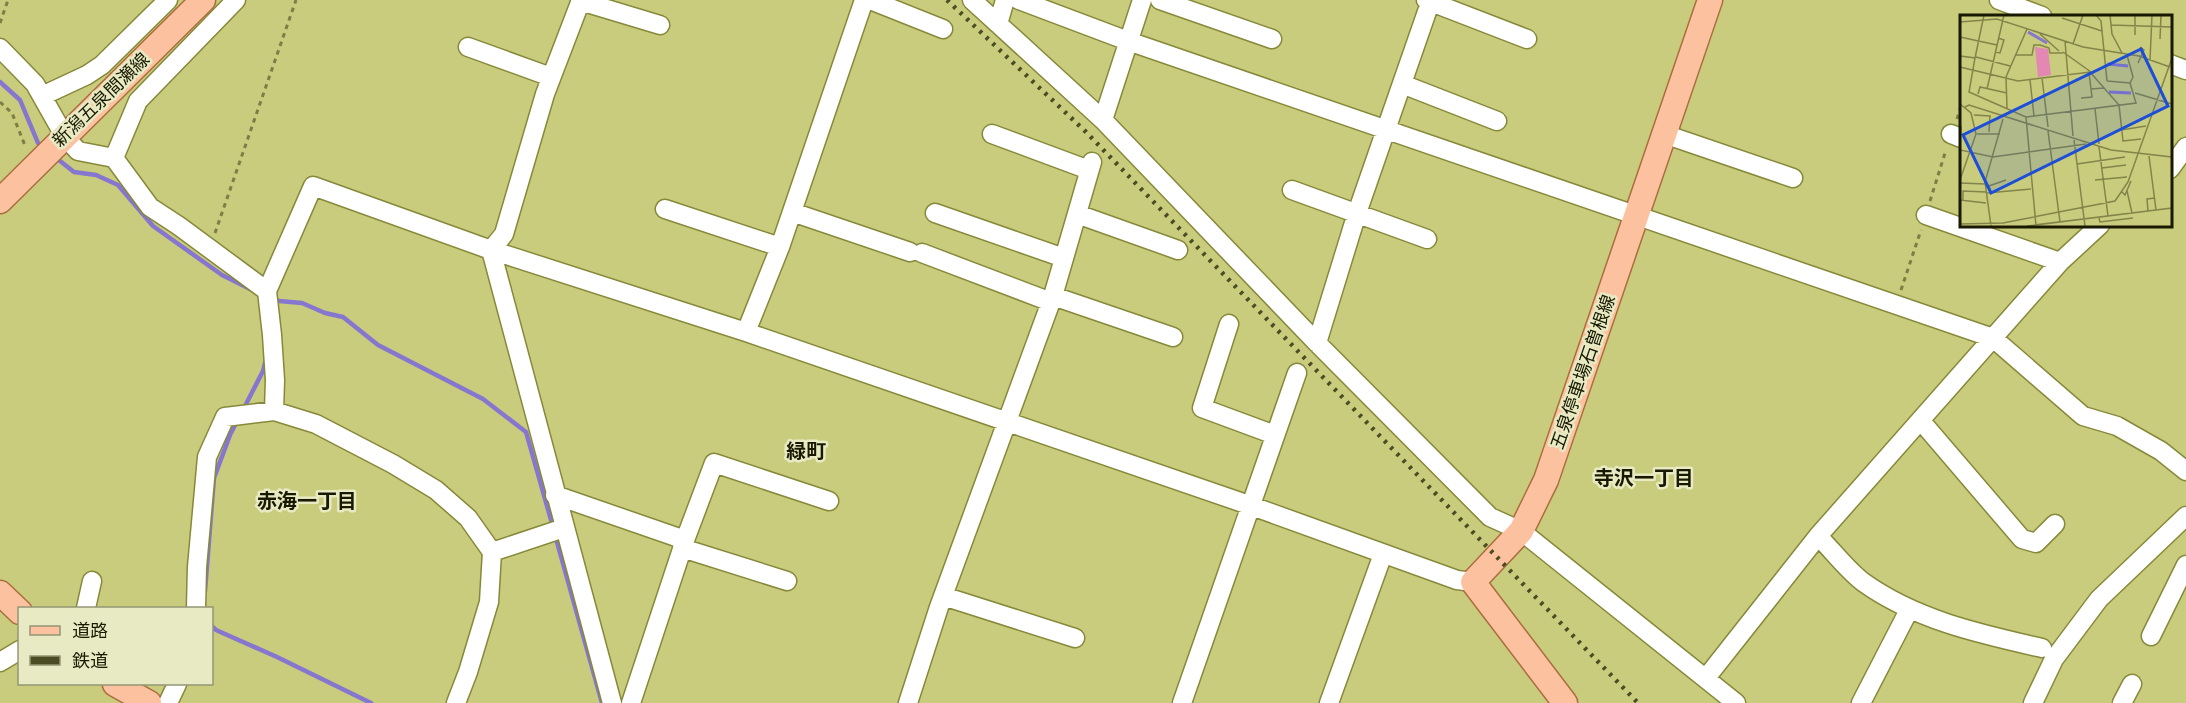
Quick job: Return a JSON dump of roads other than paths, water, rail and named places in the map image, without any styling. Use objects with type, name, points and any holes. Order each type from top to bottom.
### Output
[{"type":"main road","name":"新潟五泉間瀬線","points":[[0,201],[203,0]]},
{"type":"main road","name":"五泉停車場石曽根線","points":[[1473,582],[1521,531],[1546,480],[1710,0]]},
{"type":"main road","points":[[1473,582],[1564,703]]},
{"type":"main road","points":[[0,593],[18,610]]},
{"type":"main road","points":[[117,685],[149,703]]},
{"type":"street","points":[[42,96],[87,75],[102,65],[168,0]]},
{"type":"street","points":[[114,158],[138,101],[236,0]]},
{"type":"street","points":[[491,250],[504,234],[551,77],[581,0],[660,25]]},
{"type":"street","points":[[746,333],[780,247],[864,0]]},
{"type":"street","points":[[870,0],[943,29]]},
{"type":"street","points":[[972,0],[1103,120],[1317,343],[1490,518],[1521,531],[1736,703]]},
{"type":"street","points":[[998,24],[1005,0]]},
{"type":"street","points":[[1019,0],[1128,41],[1993,338],[2083,416],[2116,426],[2162,451],[2186,471]]},
{"type":"street","points":[[1103,120],[1142,0]]},
{"type":"street","points":[[1160,0],[1272,39]]},
{"type":"street","points":[[1317,343],[1357,213],[1429,0],[1527,39]]},
{"type":"street","points":[[1999,0],[2039,15]]},
{"type":"street","points":[[468,47],[551,77]]},
{"type":"street","points":[[0,48],[35,84],[65,137],[78,151],[114,158],[150,207],[267,291]]},
{"type":"street","points":[[2171,65],[2186,70]]},
{"type":"street","points":[[1402,84],[1497,121]]},
{"type":"street","points":[[908,703],[1005,423],[1052,299],[1091,166],[992,134]]},
{"type":"street","points":[[1664,134],[1793,178]]},
{"type":"street","points":[[2171,166],[2186,147]]},
{"type":"street","points":[[274,411],[275,380],[267,291],[313,186],[491,250],[746,333],[1249,505],[1457,580],[1473,582]]},
{"type":"street","points":[[1292,190],[1427,239]]},
{"type":"street","points":[[665,209],[780,247]]},
{"type":"street","points":[[792,212],[1173,337]]},
{"type":"street","points":[[934,213],[1064,258]]},
{"type":"street","points":[[1077,214],[1178,250]]},
{"type":"street","points":[[1926,215],[2060,262]]},
{"type":"street","points":[[1706,678],[1818,536],[2060,262],[2099,226]]},
{"type":"street","points":[[491,250],[612,703]]},
{"type":"street","points":[[1229,324],[1202,408],[1275,435]]},
{"type":"street","points":[[1182,703],[1249,505],[1297,373]]},
{"type":"street","points":[[196,607],[207,457],[225,417],[274,411],[316,424],[393,464],[436,490],[468,518],[492,552],[489,602],[456,703]]},
{"type":"street","points":[[1921,421],[2022,539],[2036,543],[2055,525]]},
{"type":"street","points":[[631,703],[683,544],[714,463],[829,501]]},
{"type":"street","points":[[555,495],[787,581]]},
{"type":"street","points":[[2033,703],[2054,659],[2099,599],[2186,516]]},
{"type":"street","points":[[492,552],[564,528]]},
{"type":"street","points":[[1818,536],[1862,581],[1909,610],[1976,633],[2042,648]]},
{"type":"street","points":[[1329,703],[1383,554]]},
{"type":"street","points":[[2151,636],[2186,565]]},
{"type":"street","points":[[86,607],[92,581]]},
{"type":"street","points":[[944,596],[1075,638]]},
{"type":"street","points":[[1861,703],[1909,610]]},
{"type":"street","points":[[0,662],[18,652]]},
{"type":"street","points":[[2122,703],[2132,684]]},
{"type":"street","points":[[168,703],[177,685]]},
{"type":"waterway","points":[[0,82],[20,100],[38,143],[44,148]]},
{"type":"waterway","points":[[55,157],[74,172],[96,175],[118,185],[153,226],[222,275],[252,290]]},
{"type":"waterway","points":[[271,298],[302,303],[325,313],[343,317],[378,345],[483,399],[526,432],[553,527]]},
{"type":"waterway","points":[[244,408],[263,371],[266,359]]},
{"type":"waterway","points":[[205,591],[214,478],[237,421]]},
{"type":"waterway","points":[[555,535],[602,703]]},
{"type":"waterway","points":[[213,627],[371,703]]},
{"type":"railway","points":[[947,0],[1086,132],[1638,703]]},
{"type":"district","name":"緑町","points":[[806,451]]},
{"type":"district","name":"寺沢一丁目","points":[[1644,478]]},
{"type":"district","name":"赤海一丁目","points":[[307,501]]}]
